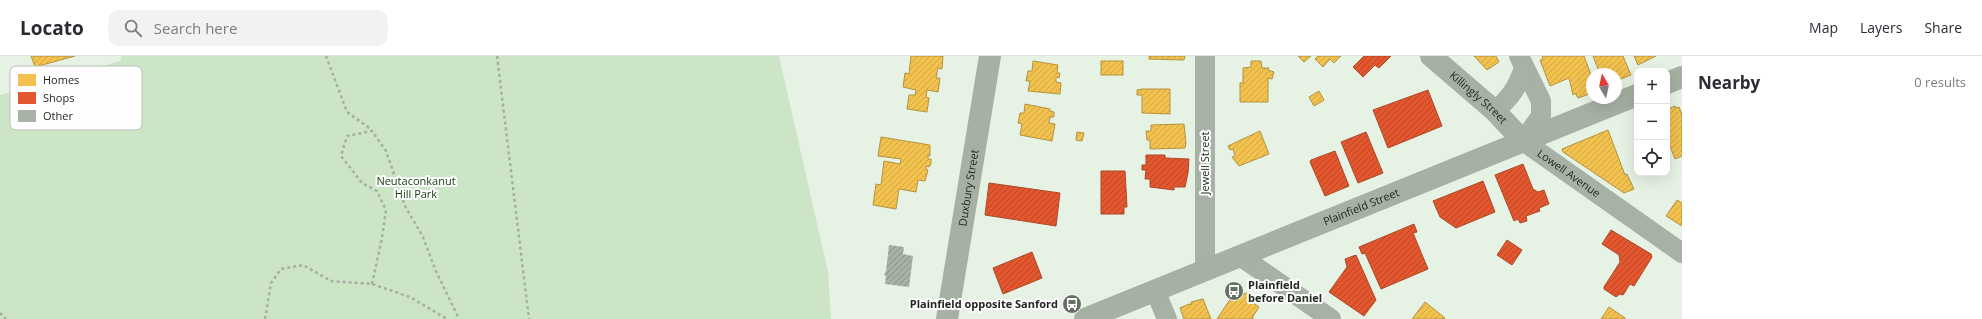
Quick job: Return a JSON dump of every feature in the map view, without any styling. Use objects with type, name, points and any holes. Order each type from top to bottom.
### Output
[{"type":"main road","name":"Duxbury Street","points":[[947,319],[990,56]]},
{"type":"main road","name":"Killingly Street","points":[[1431,56],[1495,111],[1523,141]]},
{"type":"main road","points":[[1670,82],[1682,76]]},
{"type":"main road","name":"Plainfield Street","points":[[1085,319],[1634,96]]},
{"type":"street","name":"Jewell Street","points":[[1205,56],[1205,270]]},
{"type":"street","points":[[1495,111],[1510,98],[1518,86],[1522,62]]},
{"type":"street","points":[[1522,62],[1541,101],[1541,116],[1523,141]]},
{"type":"street","name":"Lowell Avenue","points":[[1523,141],[1682,254]]},
{"type":"street","points":[[1240,256],[1331,319]]},
{"type":"street","points":[[1155,290],[1167,319]]},
{"type":"path","points":[[326,56],[347,112],[372,130],[386,151],[405,206],[423,237],[435,269],[459,319]]},
{"type":"path","points":[[497,56],[529,319]]},
{"type":"path","points":[[372,130],[347,136],[341,156],[362,183],[377,191],[386,210],[382,238],[372,284]]},
{"type":"path","points":[[265,319],[271,283],[281,269],[303,265],[330,281],[372,284],[410,297],[447,319]]},
{"type":"path","points":[[0,313],[6,319]]},
{"type":"green space","name":"Neutaconkanut Hill Park","points":[[122,56],[779,56],[828,272],[831,319],[0,319],[0,95],[10,92],[10,130],[142,130],[142,66],[102,66],[120,61]]},
{"type":"building: Homes","points":[[31,56],[75,56],[39,66],[35,66]]},
{"type":"building: Homes","points":[[911,56],[943,56],[942,69],[938,68],[936,78],[940,78],[938,92],[927,90],[926,97],[929,98],[927,112],[907,109],[909,95],[915,95],[916,90],[903,87],[905,73],[909,74]]},
{"type":"building: Homes","points":[[1149,56],[1185,56],[1184,60],[1149,59]]},
{"type":"building: Homes","points":[[1298,56],[1311,56],[1304,62]]},
{"type":"building: Homes","points":[[1318,56],[1341,56],[1334,63],[1330,59],[1323,67],[1315,59]]},
{"type":"building: Homes","points":[[1474,56],[1496,56],[1499,62],[1487,70]]},
{"type":"building: Homes","points":[[1542,56],[1584,56],[1588,68],[1586,68],[1586,95],[1578,98],[1575,93],[1573,95],[1569,78],[1550,86],[1540,60],[1543,59]]},
{"type":"building: Homes","points":[[1593,56],[1623,56],[1631,75],[1622,79],[1622,68],[1598,68]]},
{"type":"building: Homes","points":[[1634,56],[1656,56],[1638,65]]},
{"type":"building: Homes","points":[[1033,61],[1058,65],[1057,73],[1060,73],[1059,78],[1056,77],[1056,82],[1061,83],[1060,94],[1028,91],[1030,81],[1026,81],[1028,71],[1032,71]]},
{"type":"building: Homes","points":[[1101,61],[1123,61],[1123,75],[1101,75]]},
{"type":"building: Homes","points":[[1251,61],[1261,61],[1262,68],[1269,68],[1268,70],[1274,72],[1272,79],[1268,78],[1268,102],[1240,102],[1240,83],[1243,83],[1243,68],[1251,67]]},
{"type":"building: Homes","points":[[1170,89],[1170,114],[1142,113],[1142,95],[1137,95],[1137,90]]},
{"type":"building: Homes","points":[[1319,91],[1324,100],[1314,106],[1309,97]]},
{"type":"building: Homes","points":[[1025,104],[1050,109],[1050,111],[1054,112],[1054,117],[1050,117],[1049,123],[1055,124],[1052,141],[1020,135],[1022,124],[1018,123],[1020,113],[1024,113]]},
{"type":"building: Homes","points":[[1675,106],[1676,108],[1679,107],[1682,115],[1682,156],[1675,159],[1670,146],[1670,108]]},
{"type":"building: Homes","points":[[1184,124],[1186,143],[1185,148],[1150,149],[1150,140],[1147,140],[1146,131],[1151,131],[1151,125]]},
{"type":"building: Homes","points":[[1608,130],[1625,175],[1627,174],[1634,189],[1624,193],[1563,152],[1562,149]]},
{"type":"building: Homes","points":[[1260,131],[1269,154],[1239,166],[1232,157],[1235,156],[1233,149],[1230,150],[1228,146]]},
{"type":"building: Homes","points":[[1077,132],[1084,133],[1082,141],[1076,140]]},
{"type":"building: Homes","points":[[881,137],[930,145],[930,156],[928,155],[928,159],[931,159],[931,164],[929,167],[926,166],[926,169],[928,170],[925,181],[918,180],[916,192],[899,189],[896,209],[873,205],[876,184],[881,185],[884,161],[900,164],[901,159],[878,156]]},
{"type":"building: Homes","points":[[1677,200],[1682,203],[1682,226],[1666,216]]},
{"type":"building: Homes","points":[[1235,292],[1242,296],[1244,293],[1247,294],[1248,292],[1253,295],[1251,298],[1254,299],[1252,302],[1259,307],[1252,318],[1254,319],[1217,319]]},
{"type":"building: Homes","points":[[1203,299],[1211,319],[1184,319],[1180,308],[1189,304],[1191,305],[1191,302]]},
{"type":"building: Homes","points":[[1425,302],[1445,318],[1412,319]]},
{"type":"building: Homes","points":[[1609,307],[1625,318],[1625,319],[1601,319]]},
{"type":"building: Shops","points":[[1364,56],[1391,56],[1379,68],[1375,65],[1363,77],[1353,67]]},
{"type":"building: Shops","points":[[1428,90],[1442,126],[1388,148],[1373,110]]},
{"type":"building: Shops","points":[[1366,132],[1383,173],[1358,183],[1341,142]]},
{"type":"building: Shops","points":[[1335,151],[1349,186],[1325,196],[1310,162],[1311,160]]},
{"type":"building: Shops","points":[[1146,155],[1165,155],[1165,158],[1189,159],[1185,187],[1174,187],[1174,190],[1150,187],[1150,179],[1145,179],[1146,170],[1142,170],[1142,165],[1146,165]]},
{"type":"building: Shops","points":[[1523,164],[1533,189],[1538,192],[1544,190],[1549,204],[1539,208],[1540,211],[1526,216],[1527,221],[1520,223],[1518,219],[1514,221],[1495,175]]},
{"type":"building: Shops","points":[[1101,171],[1125,171],[1127,207],[1124,207],[1124,214],[1101,214]]},
{"type":"building: Shops","points":[[1483,181],[1495,212],[1456,228],[1440,217],[1433,201]]},
{"type":"building: Shops","points":[[989,183],[1060,193],[1056,226],[985,215]]},
{"type":"building: Shops","points":[[1414,224],[1417,232],[1413,233],[1428,269],[1381,289],[1365,253],[1362,254],[1359,247]]},
{"type":"building: Shops","points":[[1611,230],[1651,254],[1652,257],[1634,286],[1630,284],[1623,295],[1620,294],[1616,297],[1604,289],[1620,262],[1619,255],[1602,244]]},
{"type":"building: Shops","points":[[1507,240],[1522,250],[1512,265],[1497,255]]},
{"type":"building: Shops","points":[[1032,252],[1042,278],[1003,294],[993,268]]},
{"type":"building: Shops","points":[[1356,255],[1376,300],[1364,316],[1329,292],[1347,267],[1345,259]]},
{"type":"building: Other","points":[[889,245],[904,247],[903,254],[913,256],[909,287],[885,284],[886,276],[884,275],[886,271]]},
{"type":"place","name":"Plainfield before Daniel","points":[[1234,291]]},
{"type":"place","name":"Plainfield opposite Sanford","points":[[1072,304]]}]
